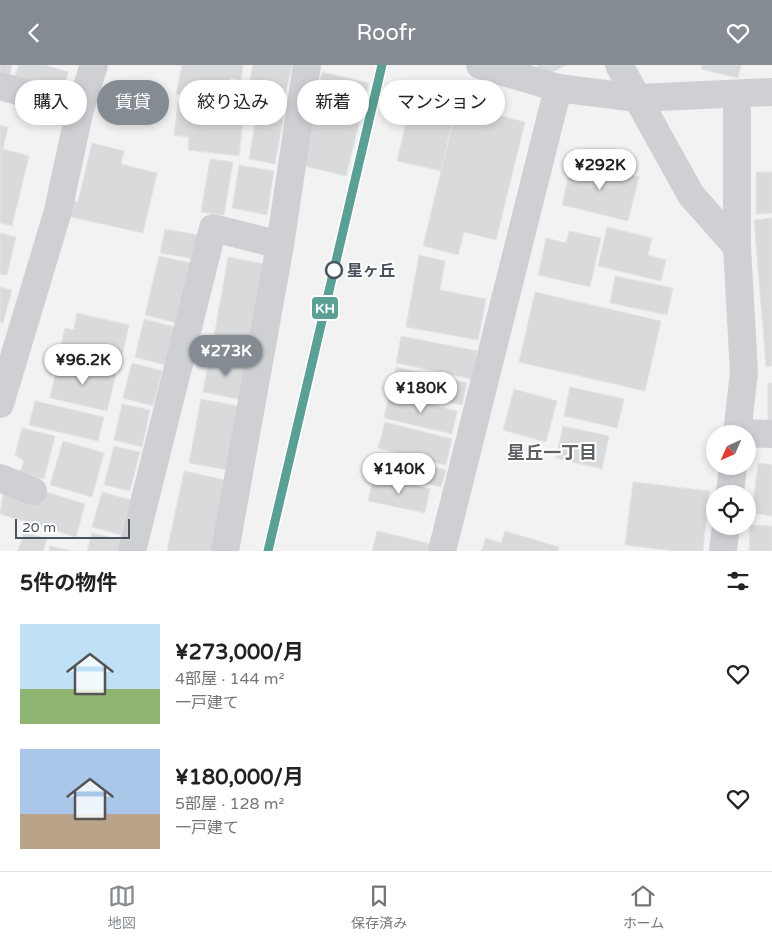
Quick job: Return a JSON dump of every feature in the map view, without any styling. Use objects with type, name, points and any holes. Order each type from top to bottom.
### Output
[{"type":"street","points":[[87,87],[94,65]]},
{"type":"street","points":[[225,551],[280,245],[307,65]]},
{"type":"street","points":[[480,65],[558,89],[637,97],[772,92]]},
{"type":"street","points":[[619,65],[691,195],[737,247]]},
{"type":"street","points":[[0,86],[15,90]]},
{"type":"street","points":[[442,551],[558,89]]},
{"type":"street","points":[[737,94],[737,247],[744,372],[738,425]]},
{"type":"street","points":[[0,404],[9,339],[58,211],[77,125]]},
{"type":"street","points":[[132,551],[213,228],[280,245]]},
{"type":"street","points":[[756,434],[772,435]]},
{"type":"street","points":[[0,478],[33,491]]},
{"type":"street","points":[[723,551],[725,535]]},
{"type":"building","points":[[0,65],[12,65],[9,77],[0,75]]},
{"type":"building","points":[[19,65],[45,65],[68,72],[66,80],[13,81]]},
{"type":"building","points":[[182,65],[243,65],[241,80],[230,78],[230,80],[179,80],[179,95],[176,94]]},
{"type":"building","points":[[253,65],[292,65],[287,88],[287,80],[250,80]]},
{"type":"building","points":[[537,65],[566,65],[543,77]]},
{"type":"building","points":[[702,65],[741,65],[738,78],[701,69]]},
{"type":"building","points":[[322,72],[356,80],[320,80]]},
{"type":"building","points":[[178,103],[179,125],[243,125],[239,156],[188,150],[189,137],[174,135]]},
{"type":"building","points":[[505,117],[525,122],[496,240],[464,232],[458,255],[423,246],[452,125],[505,125]]},
{"type":"building","points":[[0,125],[8,127],[3,149],[29,156],[12,226],[0,223]]},
{"type":"building","points":[[255,125],[282,125],[275,164],[249,159]]},
{"type":"building","points":[[309,125],[359,125],[346,176],[300,165]]},
{"type":"building","points":[[405,125],[451,125],[441,171],[397,161]]},
{"type":"building","points":[[92,143],[124,151],[121,164],[157,173],[143,233],[66,216],[70,200],[78,202]]},
{"type":"building","points":[[210,159],[233,162],[224,215],[201,212]]},
{"type":"building","points":[[572,160],[639,177],[628,221],[562,205]]},
{"type":"building","points":[[239,165],[274,171],[267,215],[232,208]]},
{"type":"building","points":[[756,172],[772,172],[772,213],[756,214]]},
{"type":"building","points":[[772,218],[772,366],[766,367],[754,220]]},
{"type":"building","points":[[607,227],[652,238],[648,255],[666,260],[661,281],[598,266]]},
{"type":"building","points":[[165,229],[198,235],[194,259],[160,253]]},
{"type":"building","points":[[569,231],[601,238],[590,287],[538,275],[546,238],[566,243]]},
{"type":"building","points":[[0,233],[16,237],[7,275],[0,274]]},
{"type":"building","points":[[419,255],[445,261],[440,290],[486,299],[478,340],[406,327]]},
{"type":"building","points":[[159,256],[191,263],[177,323],[145,315]]},
{"type":"building","points":[[228,257],[265,264],[251,355],[212,348]]},
{"type":"building","points":[[615,276],[673,288],[667,315],[610,303]]},
{"type":"building","points":[[0,287],[12,290],[3,323],[0,323]]},
{"type":"building","points":[[535,292],[661,321],[645,391],[519,362]]},
{"type":"building","points":[[77,313],[129,325],[120,365],[59,352],[65,328],[74,330]]},
{"type":"building","points":[[144,319],[175,327],[165,365],[135,357]]},
{"type":"building","points":[[401,336],[477,351],[472,379],[396,363]]},
{"type":"building","points":[[210,354],[250,362],[243,400],[203,392]]},
{"type":"building","points":[[58,361],[116,374],[107,411],[50,398]]},
{"type":"building","points":[[132,363],[162,371],[153,406],[123,398]]},
{"type":"building","points":[[396,367],[467,383],[462,405],[391,389]]},
{"type":"building","points":[[768,383],[772,383],[772,433],[768,433]]},
{"type":"building","points":[[570,387],[624,399],[617,428],[564,416]]},
{"type":"building","points":[[514,389],[557,401],[546,442],[503,430]]},
{"type":"building","points":[[389,395],[457,411],[452,434],[384,418]]},
{"type":"building","points":[[201,399],[245,407],[233,471],[189,463]]},
{"type":"building","points":[[35,401],[104,417],[98,441],[29,425]]},
{"type":"building","points":[[122,404],[150,410],[142,447],[114,440]]},
{"type":"building","points":[[385,422],[452,439],[446,465],[378,448]]},
{"type":"building","points":[[563,426],[609,436],[602,469],[556,458]]},
{"type":"building","points":[[22,428],[55,436],[44,479],[20,472],[24,461],[15,455]]},
{"type":"building","points":[[63,441],[104,453],[92,497],[50,485]]},
{"type":"building","points":[[114,446],[140,452],[130,491],[104,485]]},
{"type":"building","points":[[376,453],[446,470],[441,487],[372,470]]},
{"type":"building","points":[[758,463],[772,465],[772,516],[756,514],[755,485]]},
{"type":"building","points":[[184,471],[230,481],[216,551],[167,551]]},
{"type":"building","points":[[374,476],[430,489],[425,513],[368,501]]},
{"type":"building","points":[[633,482],[706,491],[706,521],[703,551],[674,551],[625,545]]},
{"type":"building","points":[[43,491],[85,504],[76,537],[0,514],[3,492],[39,503]]},
{"type":"building","points":[[102,492],[131,500],[121,535],[92,527]]},
{"type":"building","points":[[756,525],[772,526],[772,551],[749,551],[750,535],[756,535]]},
{"type":"building","points":[[377,531],[435,545],[433,551],[372,551]]},
{"type":"building","points":[[505,531],[559,547],[558,551],[481,551],[486,538],[501,543]]},
{"type":"building","points":[[24,532],[47,539],[43,551],[18,551]]},
{"type":"building","points":[[92,533],[122,540],[119,551],[87,551]]},
{"type":"building","points":[[50,546],[73,551],[49,551]]},
{"type":"transit line","name":"KH","points":[[268,551],[382,65]]},
{"type":"place","name":"星ヶ丘","points":[[334,270]]},
{"type":"district","name":"星丘一丁目","points":[[552,453]]}]
